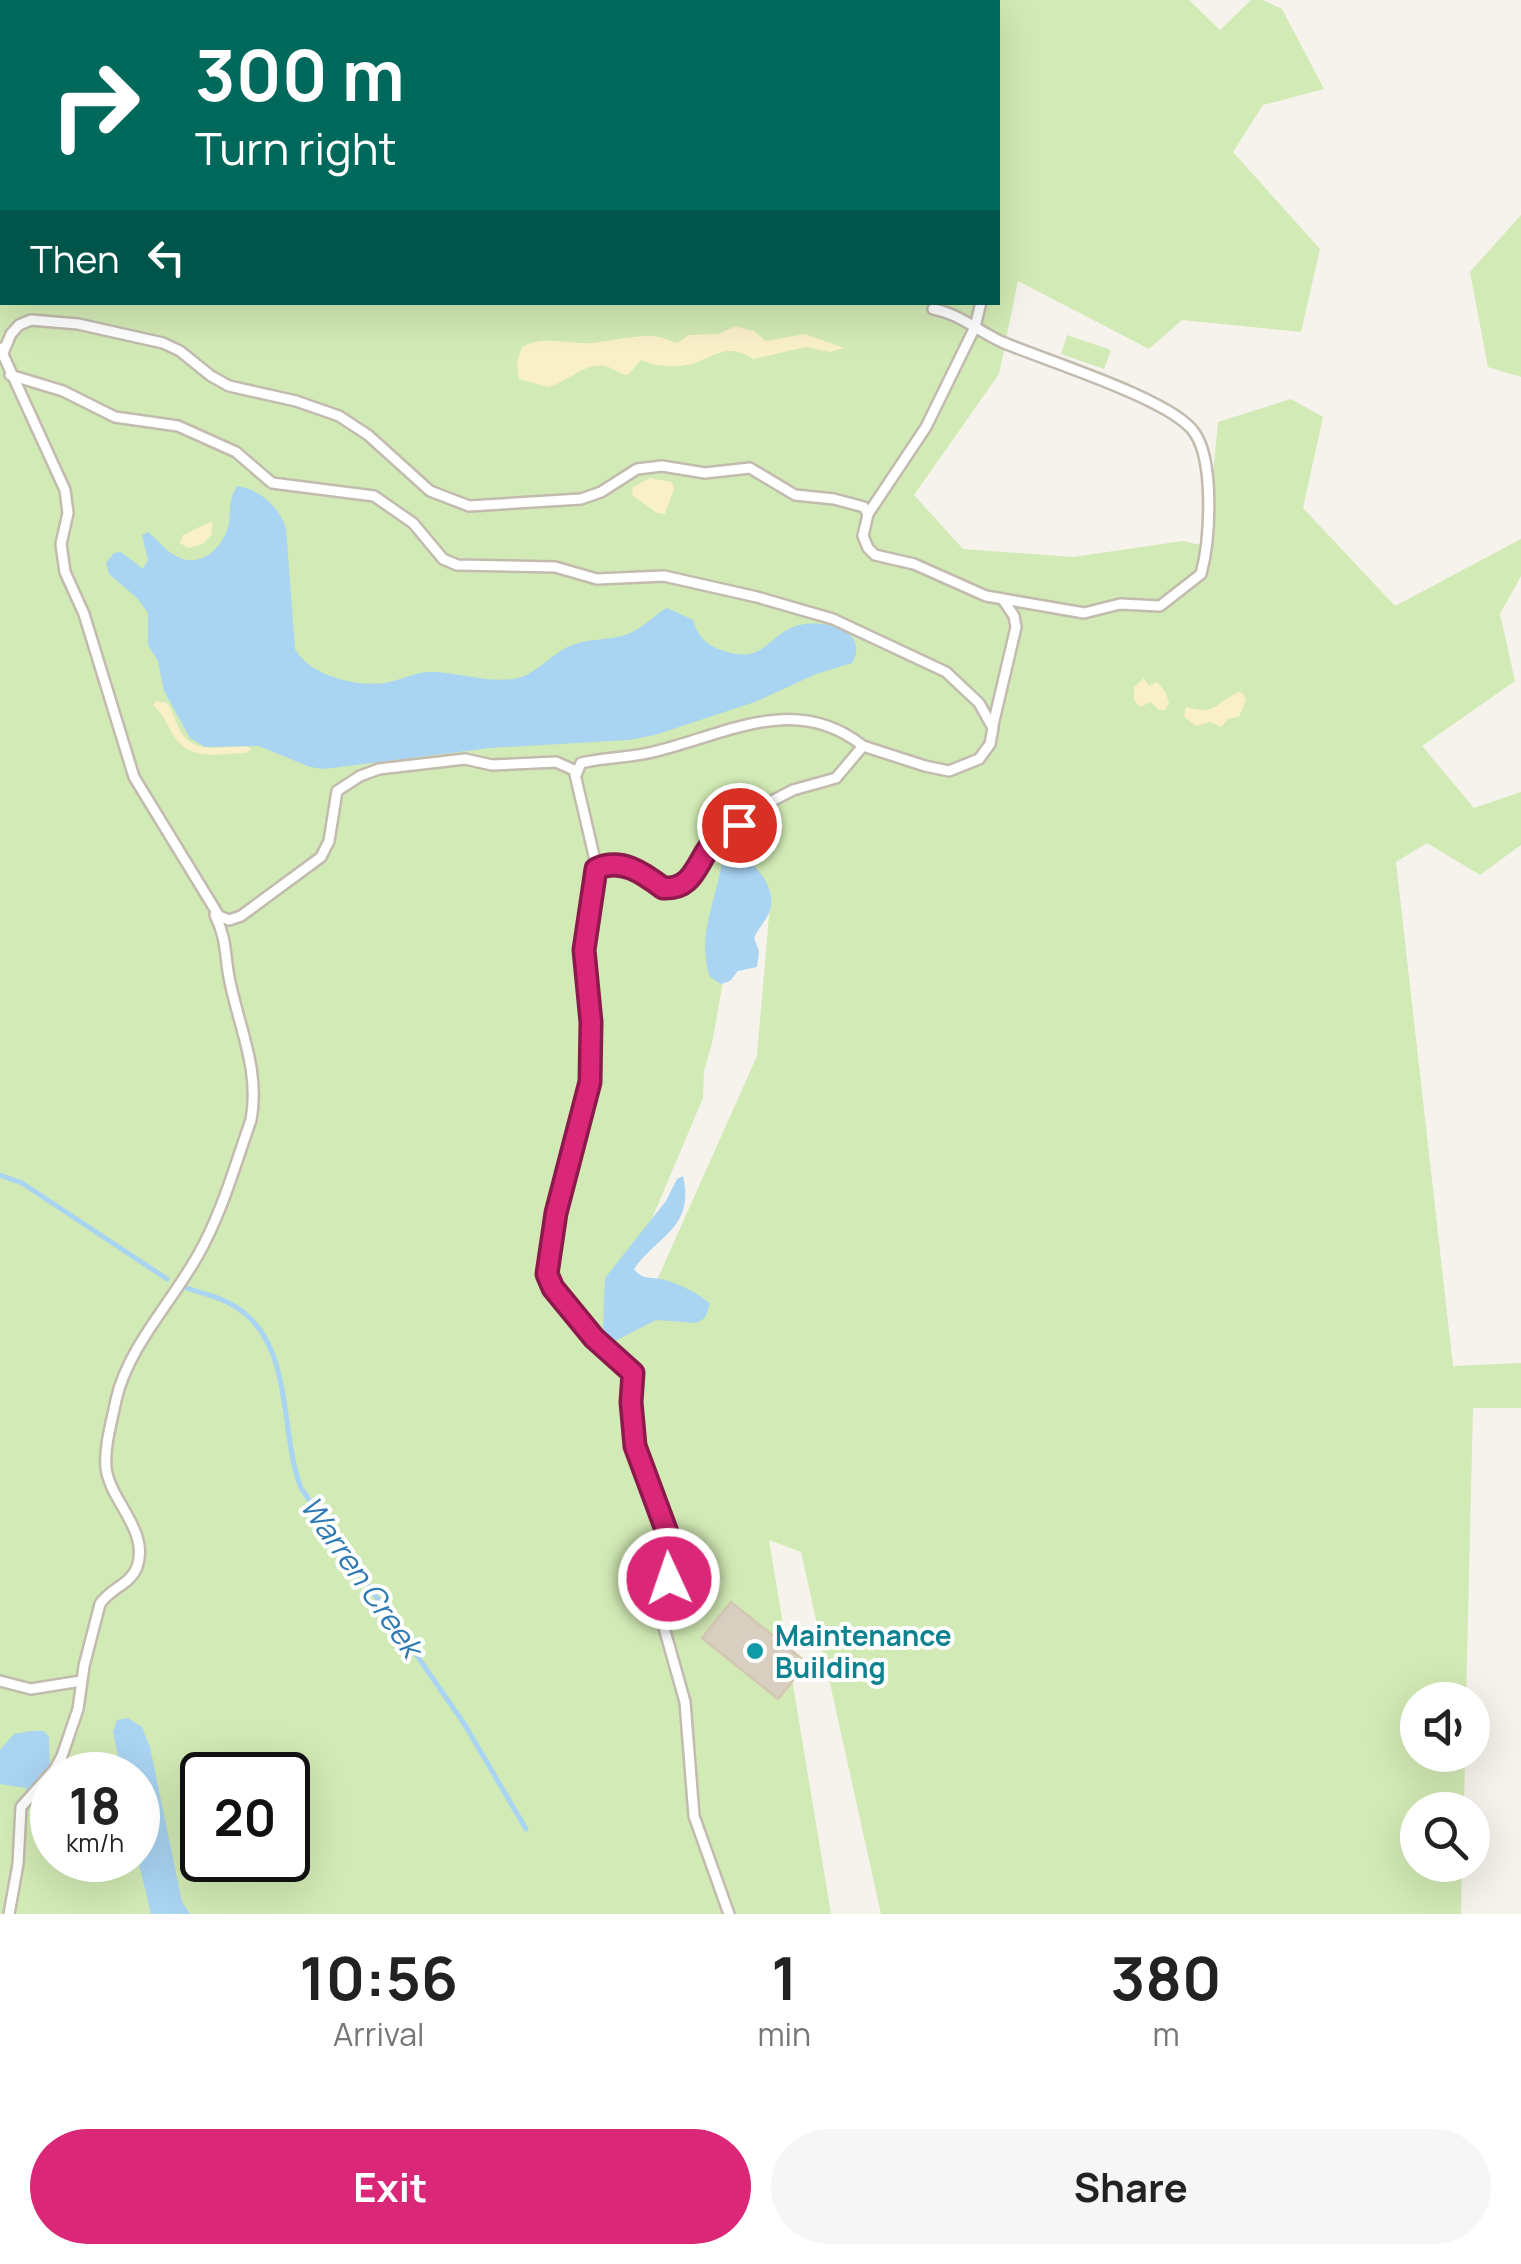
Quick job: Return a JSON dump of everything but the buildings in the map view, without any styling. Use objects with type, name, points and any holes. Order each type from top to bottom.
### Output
[{"type":"lane","points":[[949,305],[952,314]]},
{"type":"lane","points":[[934,310],[952,314],[975,327],[990,334],[1100,380],[1183,420],[1196,434],[1209,503],[1201,574],[1160,606],[1120,604],[1084,613],[1004,602],[914,564],[875,555],[868,548],[863,536],[868,514],[926,427],[975,327],[981,307]]},
{"type":"lane","points":[[981,307],[990,334]]},
{"type":"lane","points":[[868,514],[864,507],[852,503],[795,496],[762,473],[743,468],[705,473],[645,467],[602,492],[581,499],[474,506],[430,492],[368,435],[339,416],[219,382],[180,351],[163,343],[78,324],[32,320],[10,334],[1,352],[65,490],[68,513],[61,544],[65,572],[84,614],[134,777],[210,903],[219,916],[229,920],[320,857],[329,841],[337,791],[378,769],[465,759],[492,765],[581,764],[656,752],[730,729],[784,719],[821,722],[862,746],[949,771],[979,759],[990,744],[1016,626],[1004,602]]},
{"type":"lane","points":[[10,375],[63,392],[115,417],[178,426],[236,452],[262,477],[280,485],[374,496],[413,522],[440,557],[457,565],[555,566],[598,579],[664,576],[834,618],[946,672],[979,702],[992,725]]},
{"type":"lane","points":[[596,869],[609,864],[629,867],[643,871],[663,888],[679,887],[692,878],[717,838],[784,794],[836,778],[862,746]]},
{"type":"lane","points":[[565,764],[576,775],[596,869],[584,950],[591,1022],[590,1082],[556,1213],[547,1274],[553,1288],[594,1338],[633,1373],[635,1446],[668,1535],[669,1579],[663,1624],[685,1702],[694,1816],[729,1914]]},
{"type":"lane","points":[[576,775],[581,764]]},
{"type":"lane","points":[[9,1914],[18,1864],[20,1812],[55,1769],[76,1714],[100,1604],[132,1576],[139,1556],[137,1538],[112,1487],[106,1465],[107,1441],[121,1382],[205,1242],[238,1157],[254,1102],[253,1068],[231,988],[226,938],[210,903]]},
{"type":"lane","points":[[226,938],[238,917]]},
{"type":"lane","points":[[0,1681],[31,1689],[81,1682]]},
{"type":"green space","points":[[1000,0],[1189,0],[1220,30],[1251,0],[1263,0],[1282,9],[1324,89],[1263,105],[1233,152],[1320,249],[1301,332],[1182,320],[1149,349],[1018,281],[999,374],[914,495],[963,549],[1073,557],[1183,541],[1206,546],[1218,422],[1291,399],[1323,417],[1303,508],[1395,606],[1521,539],[1521,576],[1500,614],[1515,681],[1422,746],[1474,808],[1521,792],[1521,845],[1480,875],[1427,843],[1396,862],[1453,1366],[1521,1363],[1521,1408],[1473,1408],[1466,1682],[1400,1682],[1400,1772],[1465,1772],[1464,1792],[1400,1792],[1400,1882],[1462,1882],[1461,1914],[881,1914],[801,1552],[769,1540],[831,1914],[0,1914],[0,305],[1000,305]],"holes":[[[767,886],[771,892],[757,1056],[657,1280],[618,1299],[703,1098],[704,1071],[739,893]]]},
{"type":"green space","points":[[1521,215],[1521,377],[1488,367],[1470,272]]},
{"type":"green space","points":[[1067,335],[1111,350],[1104,369],[1061,354]]},
{"type":"sand","points":[[735,326],[754,331],[766,341],[805,334],[844,348],[830,352],[806,347],[753,359],[732,351],[679,366],[641,360],[628,375],[597,366],[548,387],[519,379],[517,362],[522,347],[531,343],[592,343],[646,336],[678,343],[688,335],[719,334]]},
{"type":"sand","points":[[650,478],[672,482],[674,489],[665,514],[657,513],[632,495],[633,487]]},
{"type":"sand","points":[[212,521],[212,534],[203,544],[188,548],[180,543],[183,535]]},
{"type":"sand","points":[[1144,678],[1149,686],[1157,682],[1166,693],[1169,703],[1165,710],[1158,710],[1151,702],[1140,707],[1134,700],[1134,687]]},
{"type":"sand","points":[[1239,692],[1246,700],[1239,717],[1228,719],[1221,727],[1210,722],[1196,726],[1184,717],[1186,707],[1209,709]]},
{"type":"sand","points":[[157,701],[167,703],[182,734],[195,745],[251,749],[246,753],[218,755],[191,751],[173,735],[153,705]]},
{"type":"water","points":[[237,486],[261,495],[286,528],[295,649],[312,667],[351,682],[378,684],[428,672],[497,680],[518,678],[570,646],[629,634],[667,608],[693,620],[708,643],[738,654],[757,651],[788,629],[809,624],[842,629],[855,642],[856,652],[852,663],[816,674],[755,702],[629,740],[490,748],[324,769],[259,746],[205,747],[190,738],[164,691],[158,661],[148,645],[148,613],[109,574],[106,563],[114,553],[121,552],[143,569],[148,560],[142,535],[148,532],[178,557],[203,558],[227,532]]},
{"type":"water","points":[[726,839],[758,870],[771,900],[769,914],[754,938],[759,951],[757,967],[738,971],[730,981],[721,984],[710,977],[705,945],[721,868],[723,852],[718,844]]},
{"type":"water","points":[[683,1176],[684,1208],[679,1219],[634,1269],[644,1277],[670,1282],[701,1297],[710,1304],[705,1318],[696,1323],[656,1320],[613,1342],[603,1329],[605,1278]]},
{"type":"water","points":[[128,1718],[142,1727],[151,1752],[117,1752],[113,1732],[117,1720]]},
{"type":"water","points":[[44,1731],[49,1737],[49,1752],[30,1752],[30,1796],[26,1788],[0,1784],[0,1750],[14,1734]]},
{"type":"water","points":[[160,1795],[182,1902],[190,1914],[151,1914],[143,1882],[160,1882]]},
{"type":"waterway","name":"Warren Creek","points":[[0,1175],[22,1183],[167,1279]]},
{"type":"waterway","name":"Warren Creek","points":[[183,1287],[227,1302],[249,1317],[264,1337],[275,1360],[301,1488],[465,1725],[526,1829]]},
{"type":"place","name":"Maintenance Building","points":[[755,1651]]},
{"type":"route","points":[[669,1579],[668,1535],[635,1446],[633,1373],[594,1338],[547,1274],[550,1246],[590,1082],[591,1022],[584,950],[596,869],[609,864],[629,867],[643,871],[663,888],[679,887],[692,878],[717,838],[739,825]]}]
